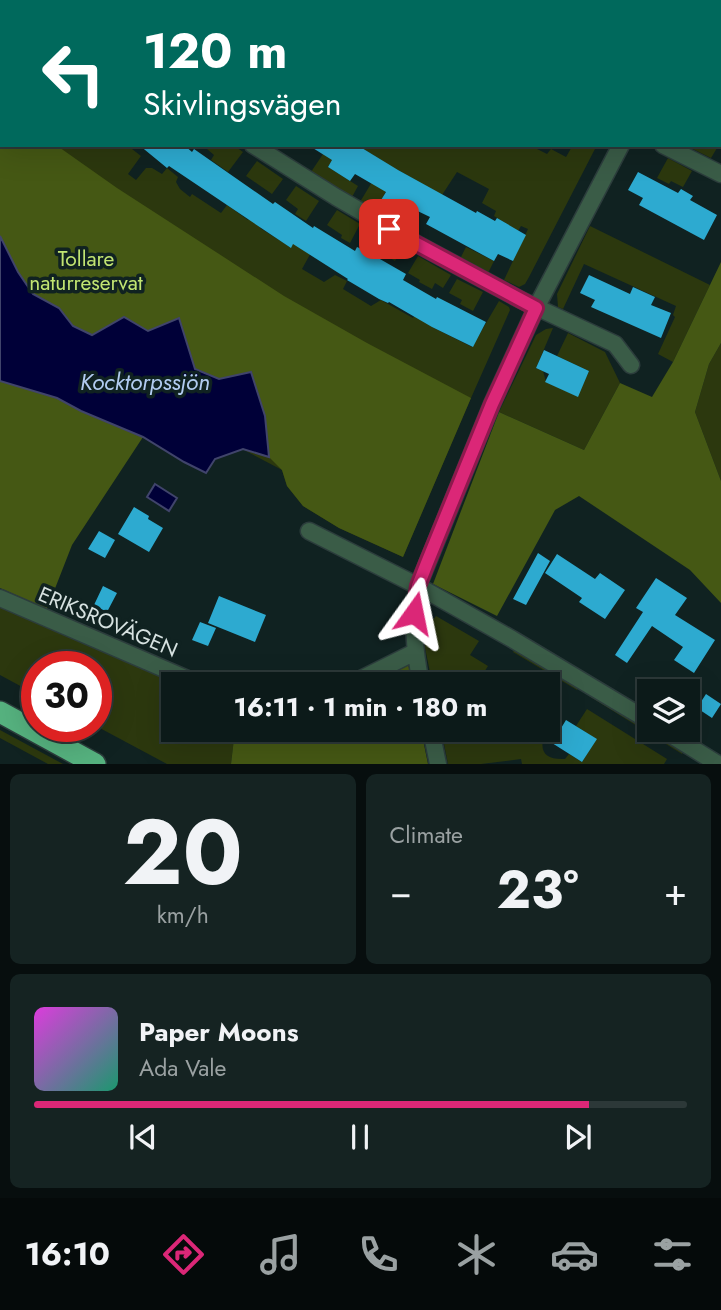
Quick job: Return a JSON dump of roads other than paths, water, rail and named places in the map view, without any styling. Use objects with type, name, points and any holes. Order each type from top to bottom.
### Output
[{"type":"highway","points":[[0,712],[95,764]]},
{"type":"street","points":[[256,147],[376,221],[536,308],[615,344],[631,365]]},
{"type":"street","points":[[419,672],[415,652],[414,613],[418,586],[492,404],[536,308],[620,147]]},
{"type":"street","points":[[667,147],[721,174]]},
{"type":"street","points":[[309,531],[418,586],[637,714]]},
{"type":"street","name":"ERIKSROVÄGEN","points":[[0,598],[171,672]]},
{"type":"street","points":[[375,672],[415,652]]},
{"type":"street","points":[[433,742],[438,764]]},
{"type":"street","points":[[682,742],[718,764]]},
{"type":"water","name":"Kocktorpssjön","points":[[0,236],[18,272],[33,294],[59,308],[73,326],[92,335],[124,317],[148,331],[179,318],[195,369],[219,379],[251,372],[265,416],[269,457],[243,449],[215,459],[206,473],[143,437],[57,398],[0,381]]},
{"type":"water","points":[[155,484],[177,498],[169,511],[147,497]]},
{"type":"park label","name":"Tollare naturreservat","points":[[86,271]]}]
